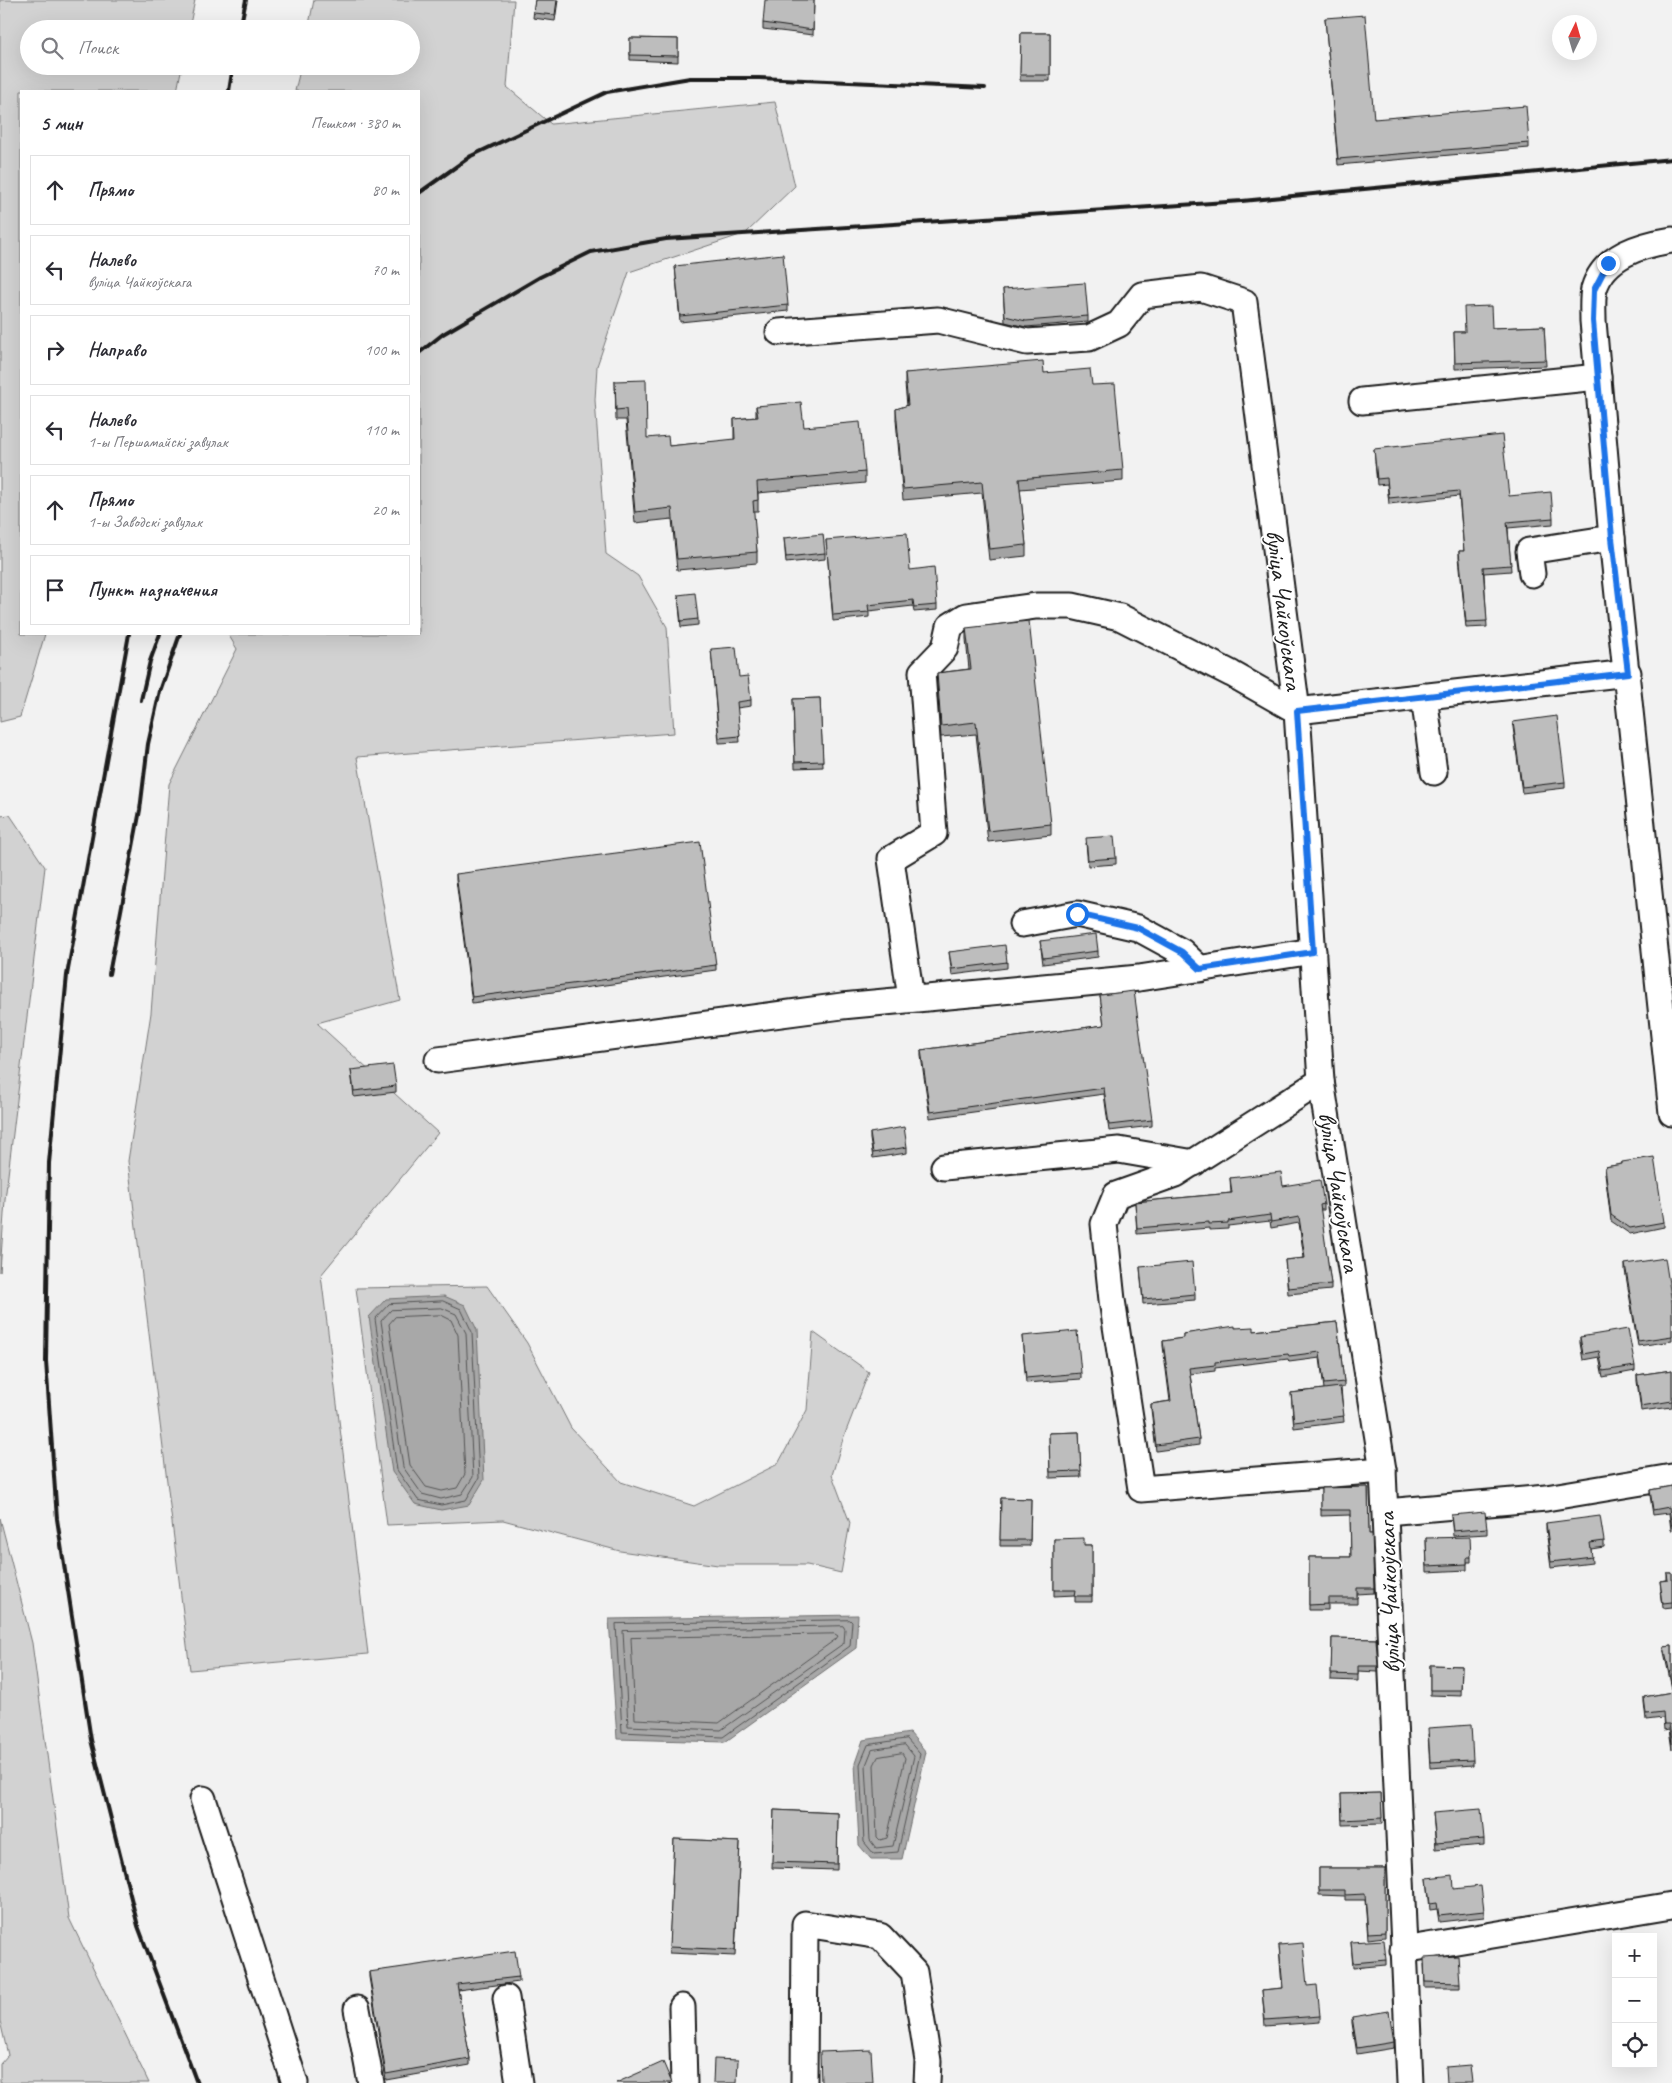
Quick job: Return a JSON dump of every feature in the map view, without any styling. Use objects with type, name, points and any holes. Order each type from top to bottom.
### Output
[{"type":"street","points":[[1672,240],[1645,244],[1608,263],[1594,290],[1593,321],[1612,538],[1628,673],[1672,1113]]},
{"type":"street","name":"вуліца Чайкоўскага","points":[[779,332],[938,320],[1027,342],[1080,339],[1089,338],[1119,324],[1142,294],[1201,288],[1244,302],[1297,711],[1321,1081],[1383,1470],[1410,2083]]},
{"type":"street","points":[[1362,401],[1598,377]]},
{"type":"street","points":[[1532,574],[1529,551],[1612,538]]},
{"type":"street","points":[[911,999],[891,859],[934,833],[922,672],[945,648],[950,626],[966,616],[1036,606],[1072,606],[1120,616],[1232,674],[1297,711],[1628,673]]},
{"type":"street","points":[[1424,696],[1434,772]]},
{"type":"street","points":[[1022,924],[1077,914],[1138,928],[1182,952],[1200,969]]},
{"type":"street","points":[[438,1060],[833,1007],[1140,978],[1313,952]]},
{"type":"street","points":[[1321,1081],[1176,1174],[1116,1195],[1104,1224],[1112,1300],[1141,1489],[1383,1470]]},
{"type":"street","points":[[944,1167],[1119,1150],[1194,1163]]},
{"type":"street","points":[[1386,1512],[1546,1498],[1672,1477]]},
{"type":"street","points":[[203,1799],[295,2083]]},
{"type":"street","points":[[1403,1950],[1672,1905]]},
{"type":"street","points":[[804,2083],[805,1924],[880,1936],[914,1972],[928,2061],[927,2083]]},
{"type":"street","points":[[506,1998],[519,2083]]},
{"type":"street","points":[[682,2007],[684,2083]]},
{"type":"street","points":[[357,2009],[371,2083]]},
{"type":"shaded area","points":[[0,0],[195,0],[191,20],[20,20],[20,75],[180,75],[177,90],[20,90],[20,635],[45,635],[20,717],[0,722]]},
{"type":"shaded area","points":[[314,0],[514,0],[507,87],[551,124],[775,102],[795,186],[746,233],[629,272],[597,366],[595,400],[606,554],[638,576],[667,627],[674,733],[357,757],[400,1000],[317,1023],[438,1133],[321,1275],[368,1654],[190,1670],[128,1161],[151,1013],[169,784],[237,649],[229,635],[420,635],[420,90],[295,90],[299,75],[420,75],[420,20],[310,20]]},
{"type":"shaded area","points":[[10,815],[45,867],[5,1200],[0,1272],[0,816]]},
{"type":"shaded area","points":[[487,1286],[527,1343],[571,1428],[621,1482],[694,1506],[778,1464],[807,1410],[813,1332],[869,1372],[843,1439],[832,1475],[850,1523],[841,1573],[807,1565],[718,1565],[620,1551],[503,1520],[387,1525],[356,1288]]},
{"type":"shaded area","points":[[0,1518],[32,1643],[69,1918],[149,2083],[0,2083],[0,2064],[8,2055],[0,2021]]},
{"type":"water","points":[[444,1296],[465,1305],[477,1330],[484,1480],[469,1505],[441,1510],[415,1504],[392,1472],[369,1317],[386,1299]]},
{"type":"water","points":[[858,1615],[856,1648],[725,1742],[617,1739],[609,1619]]},
{"type":"water","points":[[910,1733],[926,1752],[902,1859],[871,1859],[859,1845],[855,1763],[863,1740]]},
{"type":"building","points":[[535,0],[557,0],[555,15],[533,13]]},
{"type":"building","points":[[765,0],[814,0],[813,30],[763,23]]},
{"type":"building","points":[[1365,15],[1374,119],[1526,106],[1529,143],[1338,159],[1325,18]]},
{"type":"building","points":[[1021,33],[1050,33],[1050,75],[1020,75]]},
{"type":"building","points":[[630,38],[678,39],[678,56],[630,55]]},
{"type":"building","points":[[783,254],[788,305],[680,316],[675,266]]},
{"type":"building","points":[[1085,283],[1088,316],[1026,321],[1005,316],[1003,289]]},
{"type":"building","points":[[1491,306],[1492,328],[1544,326],[1546,360],[1455,363],[1454,332],[1465,332],[1464,307]]},
{"type":"building","points":[[1043,361],[1044,373],[1090,369],[1092,385],[1115,384],[1123,470],[1019,479],[1026,545],[989,549],[982,482],[903,489],[896,409],[908,405],[905,373]]},
{"type":"building","points":[[646,380],[647,438],[668,436],[669,446],[735,439],[734,419],[758,417],[756,406],[801,402],[804,427],[860,422],[865,472],[757,482],[758,500],[753,501],[757,552],[677,559],[672,508],[635,512],[626,409],[616,410],[615,381]]},
{"type":"building","points":[[1502,435],[1509,496],[1551,492],[1553,518],[1507,522],[1511,565],[1483,567],[1487,621],[1466,622],[1459,551],[1464,551],[1459,491],[1389,498],[1387,478],[1377,479],[1374,449]]},
{"type":"building","points":[[907,533],[910,570],[934,567],[937,605],[914,607],[913,600],[868,605],[869,612],[833,615],[826,540]]},
{"type":"building","points":[[823,534],[825,553],[786,557],[784,538]]},
{"type":"building","points":[[695,593],[698,619],[681,621],[678,595]]},
{"type":"building","points":[[1029,621],[1051,824],[988,831],[976,722],[941,726],[937,673],[971,669],[966,628]]},
{"type":"building","points":[[736,647],[739,677],[748,676],[751,700],[737,702],[740,736],[719,738],[711,649]]},
{"type":"building","points":[[820,698],[823,761],[795,762],[793,699]]},
{"type":"building","points":[[1557,716],[1565,782],[1522,787],[1513,722]]},
{"type":"building","points":[[1114,836],[1116,858],[1088,860],[1086,838]]},
{"type":"building","points":[[700,842],[716,965],[472,997],[456,874]]},
{"type":"building","points":[[1096,934],[1098,951],[1043,958],[1040,941]]},
{"type":"building","points":[[1005,945],[1007,962],[952,969],[949,952]]},
{"type":"building","points":[[1134,991],[1152,1120],[1109,1125],[1104,1088],[930,1112],[921,1050],[1104,1025],[1100,995]]},
{"type":"building","points":[[393,1065],[396,1086],[354,1091],[351,1070]]},
{"type":"building","points":[[904,1127],[907,1147],[873,1153],[870,1133]]},
{"type":"building","points":[[1654,1157],[1664,1222],[1630,1228],[1611,1215],[1605,1167]]},
{"type":"building","points":[[1281,1172],[1283,1186],[1320,1180],[1324,1204],[1320,1205],[1331,1284],[1288,1288],[1285,1260],[1305,1258],[1299,1217],[1271,1222],[1270,1215],[1228,1221],[1228,1223],[1209,1224],[1209,1222],[1137,1228],[1135,1202],[1232,1193],[1230,1178]]},
{"type":"building","points":[[1665,1258],[1672,1303],[1672,1336],[1638,1341],[1625,1264]]},
{"type":"building","points":[[1192,1262],[1195,1294],[1143,1299],[1140,1267]]},
{"type":"building","points":[[1337,1322],[1344,1382],[1324,1384],[1320,1352],[1215,1362],[1215,1365],[1189,1368],[1199,1439],[1156,1445],[1151,1404],[1171,1401],[1163,1341],[1183,1338],[1183,1334],[1235,1326],[1235,1328],[1254,1327],[1254,1331]]},
{"type":"building","points":[[1628,1329],[1635,1366],[1603,1371],[1599,1351],[1583,1354],[1580,1337]]},
{"type":"building","points":[[1077,1331],[1081,1373],[1026,1378],[1022,1336]]},
{"type":"building","points":[[1672,1370],[1672,1401],[1641,1406],[1637,1375]]},
{"type":"building","points":[[1340,1387],[1344,1416],[1294,1422],[1291,1393]]},
{"type":"building","points":[[1079,1432],[1081,1471],[1050,1472],[1049,1433]]},
{"type":"building","points":[[1672,1486],[1671,1525],[1669,1507],[1653,1510],[1650,1490]]},
{"type":"building","points":[[1368,1487],[1369,1534],[1372,1534],[1374,1588],[1357,1588],[1357,1598],[1328,1598],[1328,1604],[1309,1605],[1309,1557],[1351,1557],[1350,1510],[1321,1510],[1321,1488]]},
{"type":"building","points":[[1001,1498],[1031,1499],[1030,1540],[1000,1540]]},
{"type":"building","points":[[1485,1512],[1487,1528],[1453,1531],[1451,1515]]},
{"type":"building","points":[[1600,1516],[1604,1541],[1590,1543],[1592,1557],[1551,1562],[1546,1523]]},
{"type":"building","points":[[1470,1537],[1471,1557],[1467,1557],[1467,1564],[1427,1566],[1426,1538]]},
{"type":"building","points":[[1084,1538],[1084,1545],[1092,1545],[1092,1596],[1075,1596],[1076,1590],[1054,1590],[1054,1539]]},
{"type":"building","points":[[1667,1573],[1672,1573],[1672,1602],[1663,1603],[1660,1581],[1668,1580]]},
{"type":"building","points":[[1332,1638],[1376,1639],[1378,1666],[1358,1666],[1358,1675],[1331,1674]]},
{"type":"building","points":[[1672,1645],[1672,1684],[1664,1646]]},
{"type":"building","points":[[1430,1665],[1462,1666],[1461,1690],[1430,1690]]},
{"type":"building","points":[[1672,1692],[1672,1744],[1669,1724],[1664,1724],[1663,1712],[1646,1714],[1644,1697]]},
{"type":"building","points":[[1471,1725],[1473,1760],[1430,1762],[1428,1728]]},
{"type":"building","points":[[1381,1793],[1382,1818],[1342,1820],[1341,1794]]},
{"type":"building","points":[[1481,1809],[1484,1839],[1436,1843],[1433,1813]]},
{"type":"building","points":[[774,1810],[838,1813],[837,1864],[772,1862]]},
{"type":"building","points":[[674,1839],[740,1842],[735,1950],[669,1947]]},
{"type":"building","points":[[1319,1868],[1385,1868],[1385,1932],[1368,1933],[1365,1894],[1345,1895],[1345,1890],[1319,1890]]},
{"type":"building","points":[[1453,1875],[1454,1889],[1481,1886],[1484,1911],[1439,1916],[1437,1903],[1430,1904],[1427,1878]]},
{"type":"building","points":[[1384,1940],[1386,1960],[1353,1963],[1351,1942]]},
{"type":"building","points":[[1303,1943],[1307,1986],[1317,1985],[1320,2016],[1265,2020],[1262,1990],[1283,1988],[1279,1945]]},
{"type":"building","points":[[515,1951],[519,1977],[457,1984],[470,2059],[386,2074],[369,1972]]},
{"type":"building","points":[[1458,1956],[1460,1983],[1425,1982],[1424,1958]]},
{"type":"building","points":[[1389,2011],[1394,2042],[1357,2048],[1352,2017]]},
{"type":"building","points":[[871,2050],[873,2083],[821,2083],[820,2052]]},
{"type":"building","points":[[714,2059],[738,2060],[737,2083],[713,2083]]},
{"type":"building","points":[[663,2062],[672,2083],[616,2083]]},
{"type":"building","points":[[1470,2065],[1472,2083],[1447,2083],[1446,2067]]},
{"type":"railway","points":[[242,20],[246,0]]},
{"type":"railway","points":[[229,90],[232,75]]},
{"type":"railway","points":[[420,192],[471,156],[607,92],[690,78],[759,78],[985,88]]},
{"type":"railway","points":[[420,352],[443,334],[540,277],[591,252],[666,239],[1242,201],[1672,159]]},
{"type":"railway","points":[[129,635],[67,975],[49,1163],[46,1361],[57,1519],[91,1740],[138,1926],[197,2083]]},
{"type":"railway","points":[[141,700],[150,661],[160,635]]},
{"type":"railway","points":[[109,974],[140,810],[148,744],[160,691],[180,635]]},
{"type":"route","points":[[1077,914],[1138,928],[1182,952],[1200,969],[1313,952],[1297,711],[1628,673],[1612,538],[1593,321],[1594,290],[1608,263]]}]
